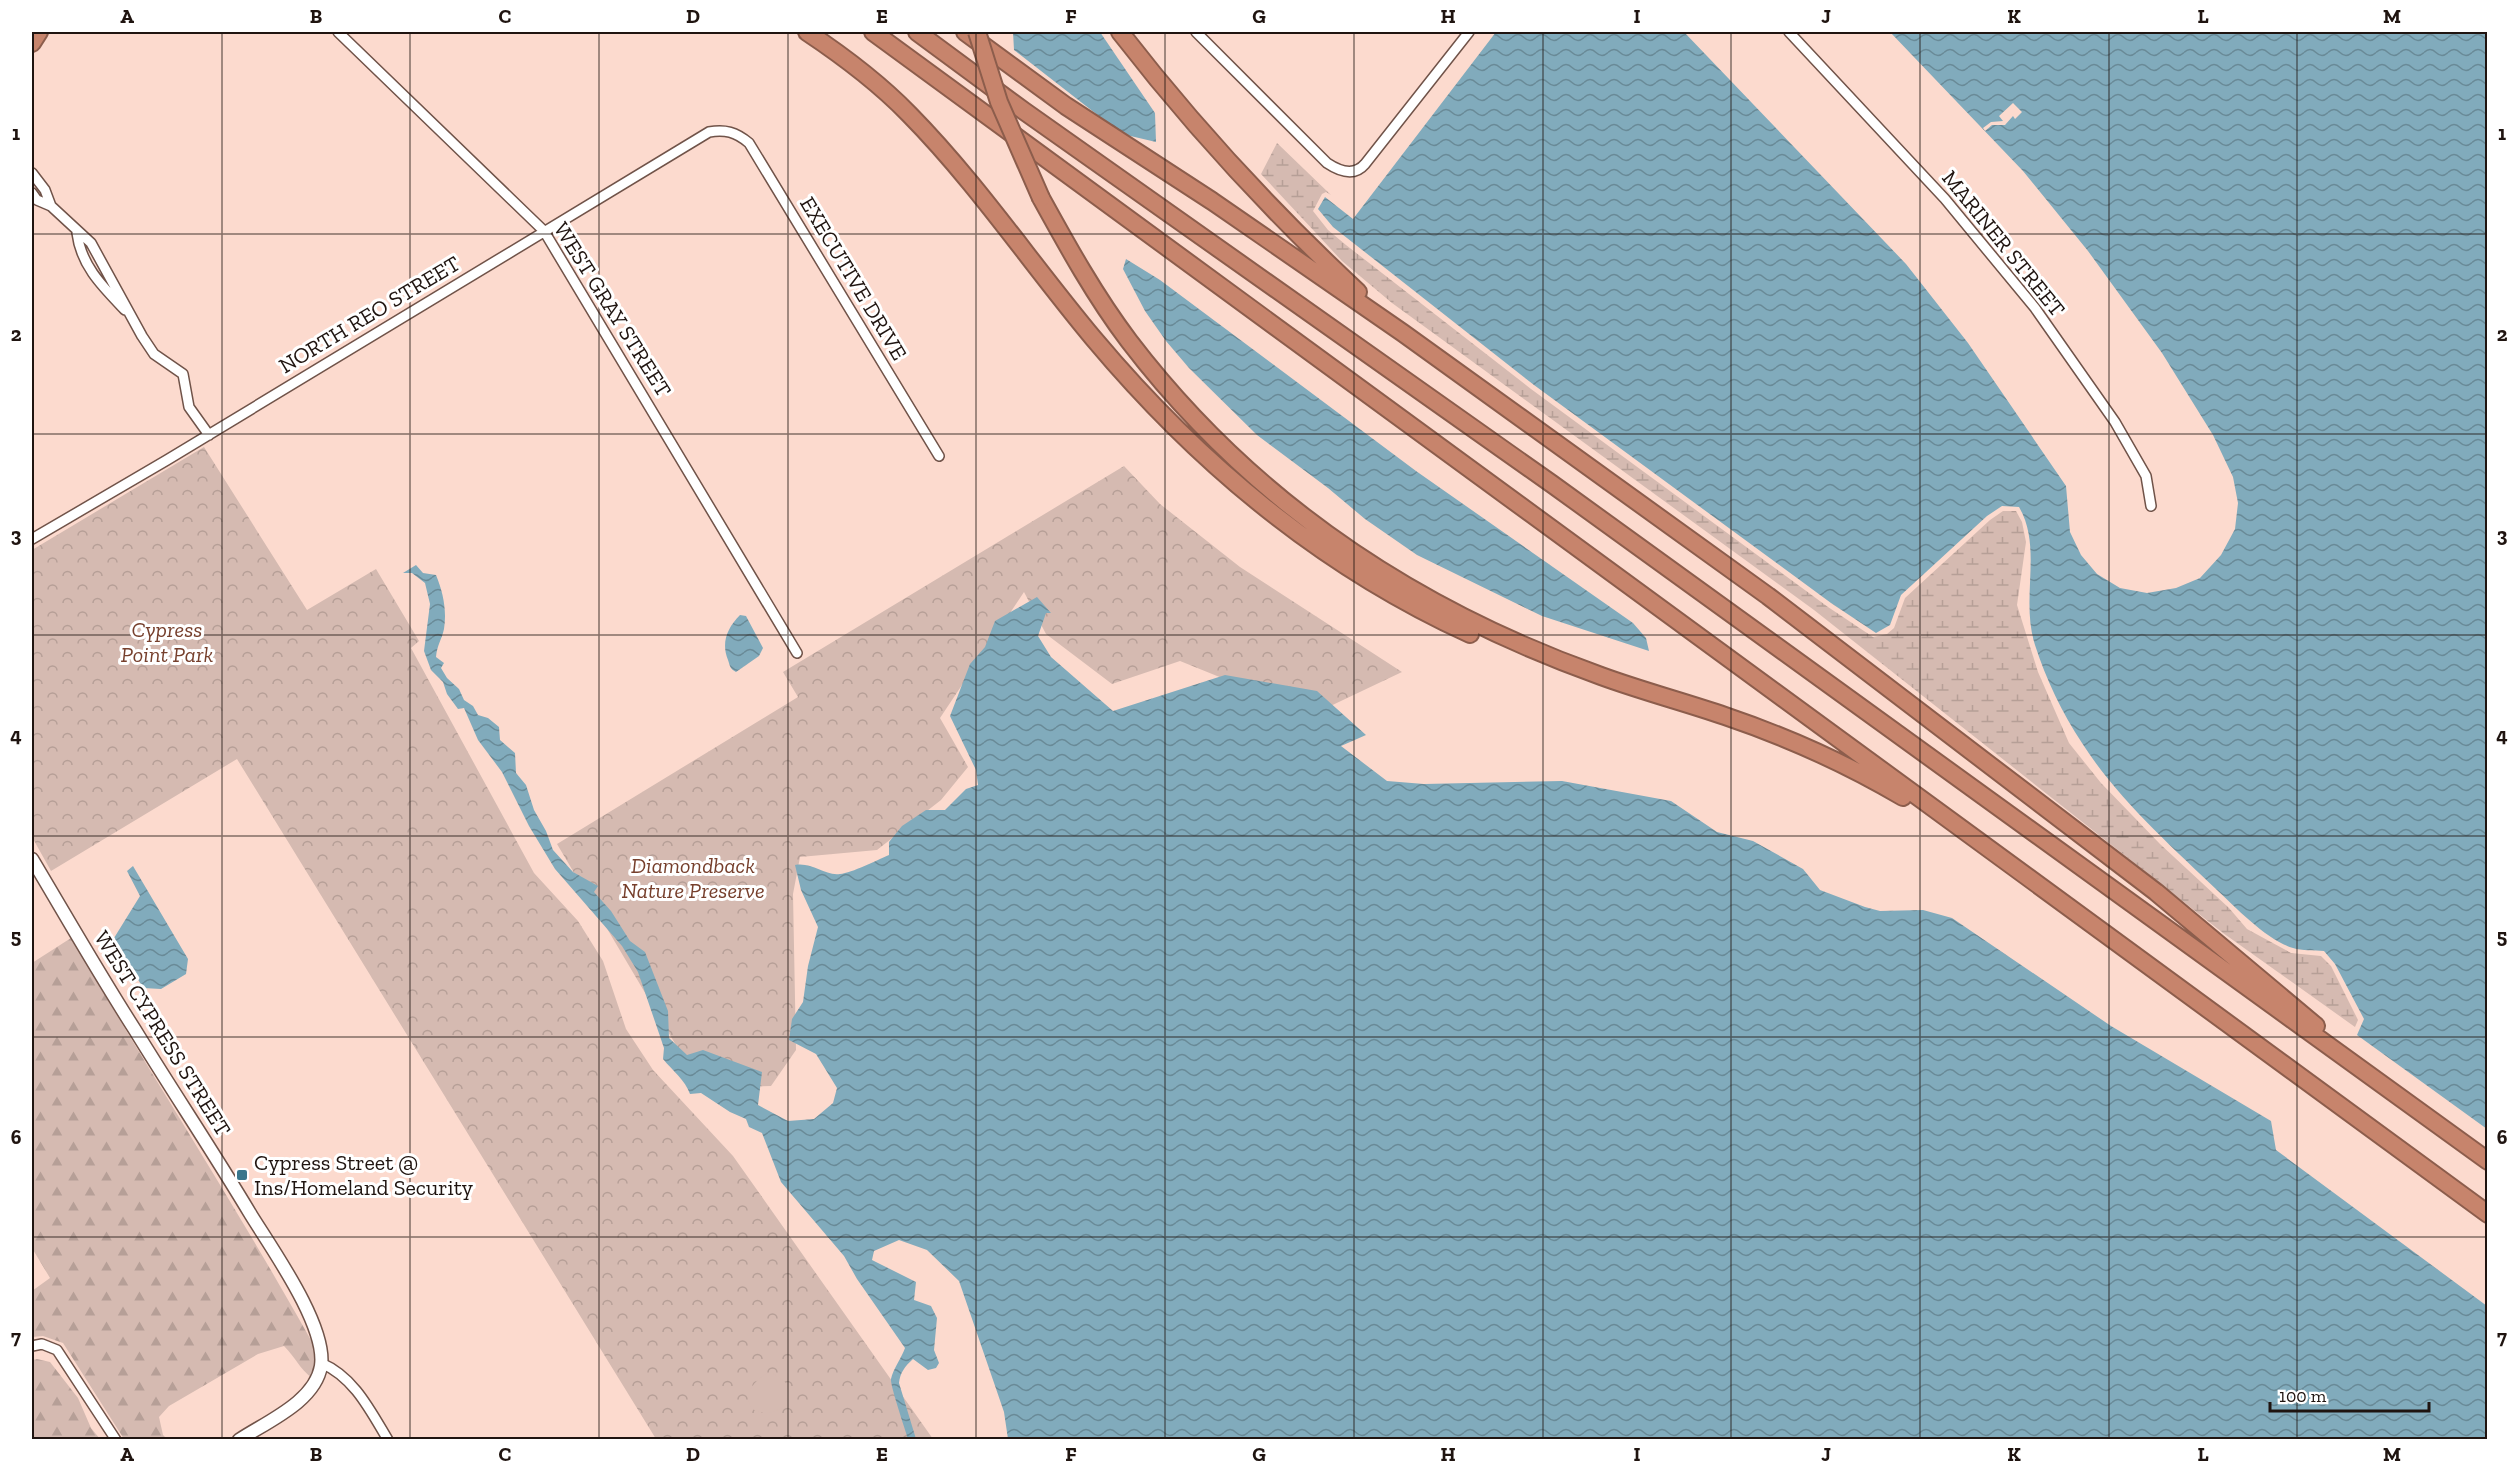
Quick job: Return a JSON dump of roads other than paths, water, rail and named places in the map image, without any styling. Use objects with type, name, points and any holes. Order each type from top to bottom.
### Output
[{"type":"highway","points":[[32,43],[39,32]]},
{"type":"highway","points":[[807,32],[863,72],[908,113],[949,159],[1119,369],[1194,447],[1265,508],[1353,571],[1440,620],[1534,660],[1599,676],[1723,715],[1824,756],[1891,789],[1987,848]]},
{"type":"highway","points":[[873,32],[2487,1214]]},
{"type":"highway","points":[[917,32],[1552,484],[2448,1132]]},
{"type":"highway","points":[[965,32],[1066,106],[1212,201],[1403,333],[1866,669],[2156,892],[2385,1084],[2487,1161]]},
{"type":"highway","points":[[977,32],[999,102],[1041,198],[1070,252],[1135,348],[1211,435],[1269,489],[1335,542],[1432,602],[1465,619],[1599,676]]},
{"type":"highway","points":[[1120,32],[1232,166],[1323,259],[1403,333]]},
{"type":"street","name":"WEST GRAY STREET","points":[[338,32],[544,231],[797,653]]},
{"type":"street","points":[[1196,32],[1326,163],[1338,171],[1350,172],[1361,169],[1365,165],[1468,32]]},
{"type":"street","name":"MARINER STREET","points":[[1789,32],[1945,199],[2035,308],[2115,422],[2146,476],[2151,506]]},
{"type":"street","name":"NORTH REO STREET","points":[[32,539],[209,435],[709,132],[728,130]]},
{"type":"street","name":"EXECUTIVE DRIVE","points":[[728,130],[749,143],[939,456]]},
{"type":"street","points":[[32,173],[45,190],[51,206]]},
{"type":"street","points":[[32,193],[37,200],[51,206],[77,233],[79,250],[96,281],[134,320],[154,354],[183,374],[189,406],[209,435]]},
{"type":"street","name":"WEST CYPRESS STREET","points":[[32,859],[287,1274],[312,1323],[320,1347],[321,1363]]},
{"type":"street","points":[[32,1346],[42,1344],[57,1350],[116,1440]]},
{"type":"street","points":[[239,1440],[299,1401],[314,1384],[321,1363],[336,1369],[348,1378],[388,1440]]},
{"type":"water","points":[[1013,32],[1100,32],[1155,113],[1156,142],[1122,134],[1014,50]]},
{"type":"water","points":[[1496,32],[1684,32],[1906,264],[1968,343],[2066,486],[2070,532],[2081,555],[2097,574],[2120,588],[2147,593],[2176,588],[2200,578],[2221,555],[2235,529],[2238,503],[2233,477],[2213,435],[2162,353],[2088,251],[2023,171],[1890,32],[2487,32],[2487,1129],[2357,1035],[2364,1019],[2335,964],[2324,951],[2300,950],[2273,939],[2233,906],[2181,856],[2111,783],[2061,708],[2035,645],[2030,610],[2030,539],[2019,507],[2002,506],[1987,516],[1901,595],[1890,625],[1876,633],[1831,603],[1534,385],[1333,227],[1318,209],[1325,197],[1353,219]]},
{"type":"water","points":[[1126,259],[1160,280],[1416,471],[1633,623],[1646,638],[1649,651],[1542,616],[1417,555],[1365,519],[1257,435],[1189,368],[1145,311],[1123,269]]},
{"type":"water","points":[[416,565],[423,573],[436,575],[442,595],[445,622],[436,657],[444,663],[441,668],[478,715],[488,718],[499,727],[500,740],[515,753],[516,773],[526,785],[534,810],[546,831],[553,850],[573,872],[598,886],[594,892],[611,911],[630,941],[645,952],[668,1011],[669,1038],[687,1055],[703,1050],[762,1072],[758,1105],[788,1121],[814,1119],[833,1103],[837,1088],[816,1054],[789,1040],[792,1019],[803,1002],[808,966],[818,927],[801,890],[795,865],[807,865],[834,874],[845,873],[864,866],[889,855],[889,842],[902,826],[926,810],[945,810],[966,789],[978,785],[976,770],[950,716],[970,664],[985,647],[995,621],[1037,597],[1051,613],[1046,613],[1038,636],[1051,657],[1113,711],[1225,675],[1317,691],[1366,735],[1341,746],[1387,781],[1424,784],[1562,781],[1671,801],[1717,832],[1753,841],[1803,869],[1820,890],[1880,911],[1923,910],[1952,918],[2111,1026],[2271,1121],[2276,1150],[2487,1306],[2487,1439],[1008,1439],[1004,1412],[959,1281],[927,1250],[899,1240],[874,1251],[872,1260],[916,1282],[914,1300],[931,1306],[937,1318],[934,1350],[939,1363],[936,1368],[928,1370],[913,1359],[903,1370],[899,1383],[916,1439],[908,1439],[891,1383],[905,1348],[857,1279],[844,1256],[781,1182],[762,1133],[749,1127],[746,1119],[730,1112],[701,1093],[690,1094],[682,1080],[663,1059],[664,1048],[638,972],[622,946],[555,869],[529,826],[502,772],[478,740],[464,708],[458,709],[447,694],[443,682],[431,670],[424,651],[430,604],[425,583],[412,573],[403,573]]},
{"type":"water","points":[[740,615],[746,616],[763,648],[759,656],[736,672],[730,666],[725,642],[729,630]]},
{"type":"water","points":[[133,866],[188,959],[186,974],[161,989],[143,988],[114,938],[140,896],[127,871]]},
{"type":"place","name":"Cypress Street @ Ins/Homeland Security","points":[[242,1175]]},
{"type":"park label","name":"Cypress Point Park","points":[[167,642]]},
{"type":"park label","name":"Diamondback Nature Preserve","points":[[693,878]]}]
